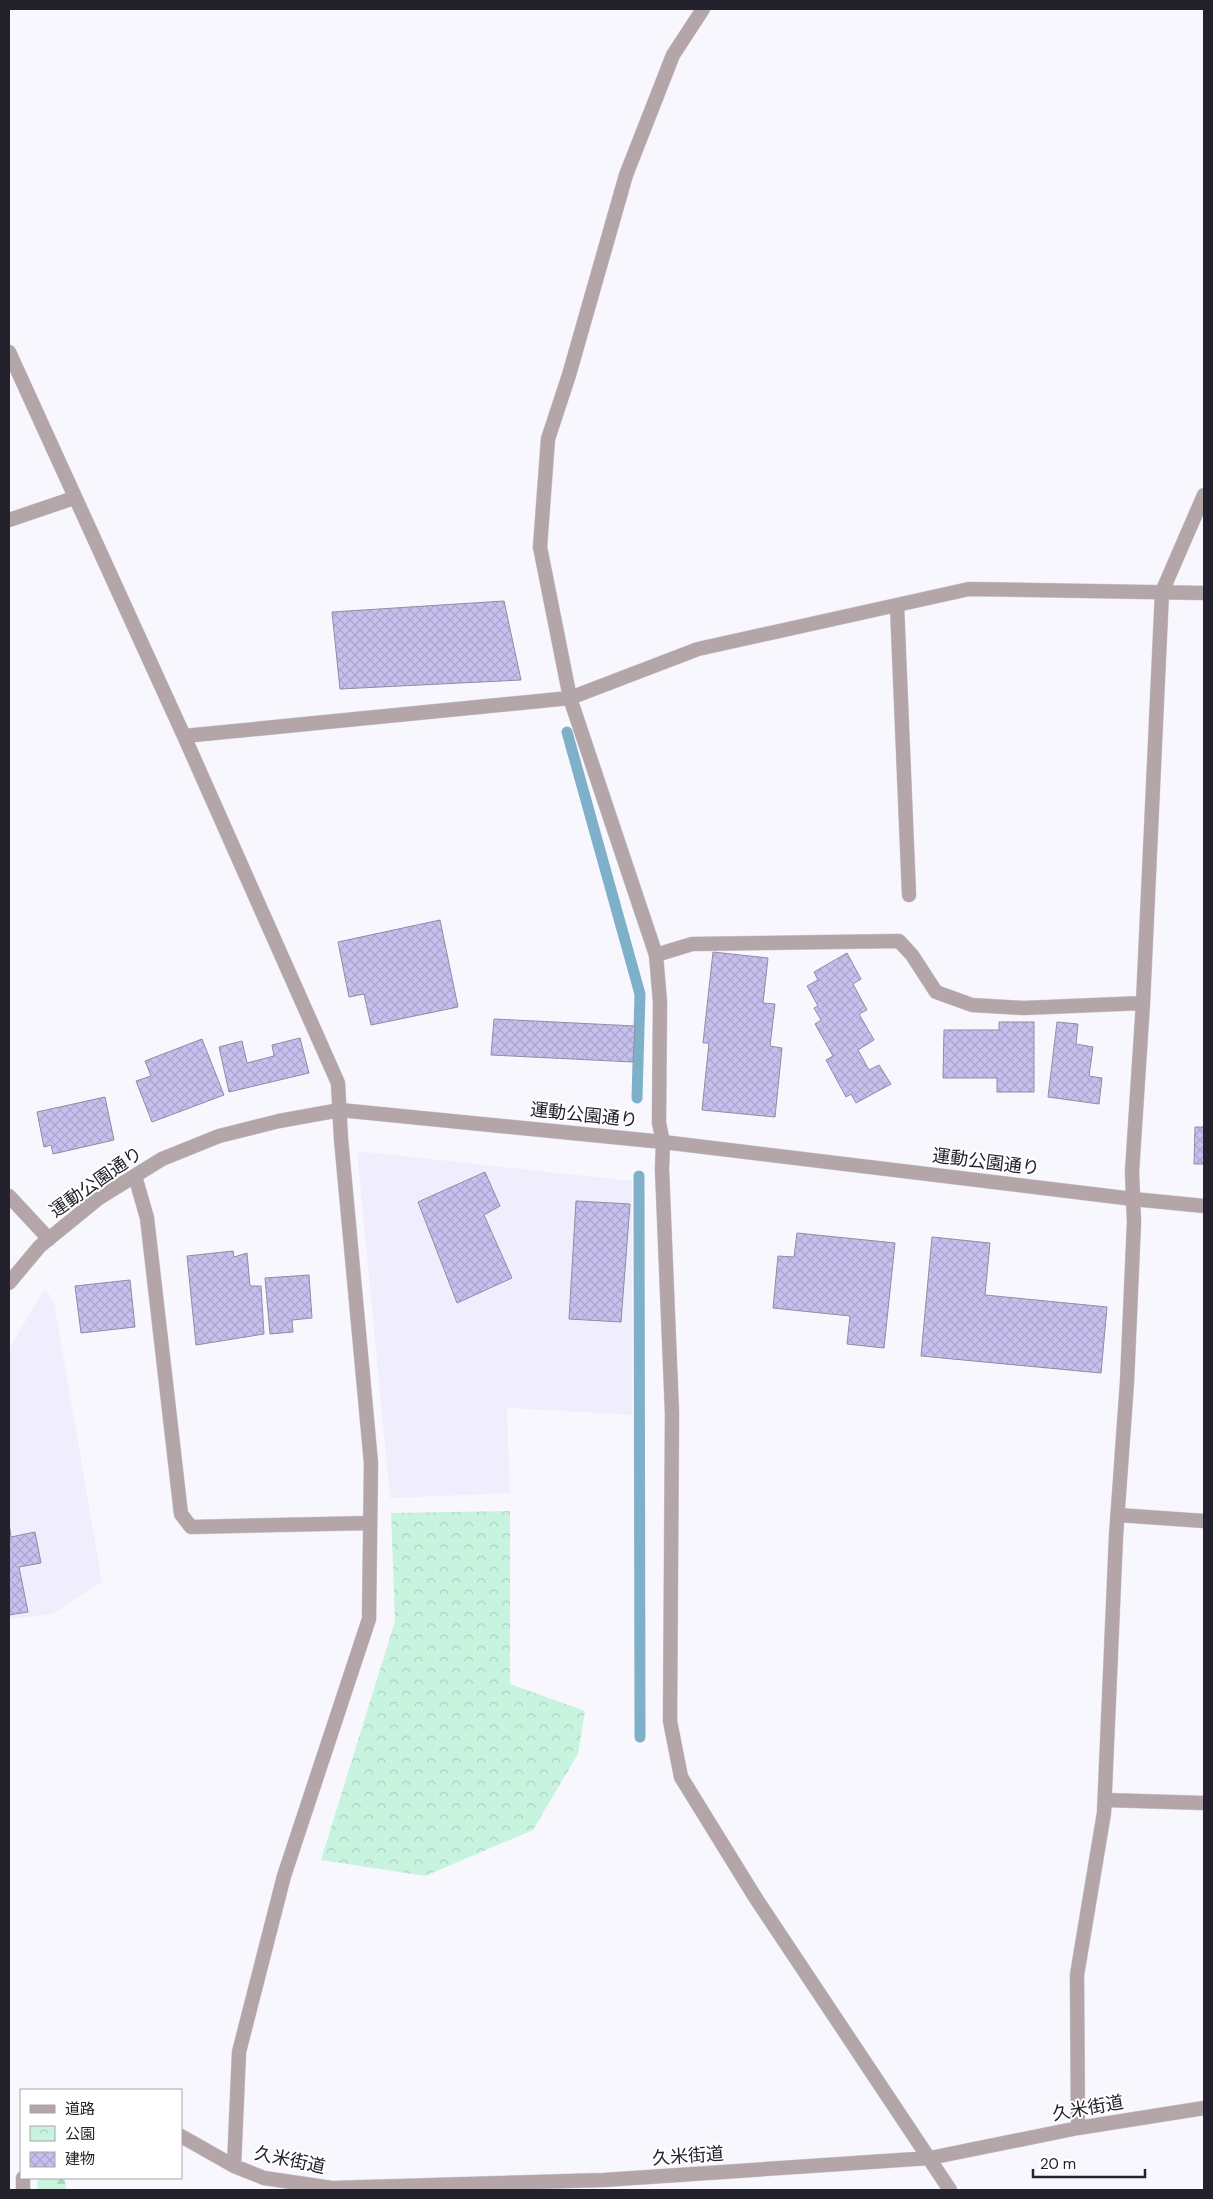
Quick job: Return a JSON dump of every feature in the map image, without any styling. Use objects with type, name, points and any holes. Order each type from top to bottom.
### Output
[{"type":"street","points":[[703,9],[673,55],[626,175],[569,375],[548,439],[540,547],[570,698],[656,955],[660,1002],[659,1123],[662,1142],[672,1414],[670,1721],[681,1777],[755,1897],[950,2190]]},
{"type":"street","points":[[9,352],[184,736],[338,1083],[371,1463],[369,1619],[284,1876],[239,2052],[234,2166]]},
{"type":"street","points":[[1078,2128],[1078,1975],[1105,1800],[1118,1515],[1128,1382],[1134,1222],[1132,1172],[1143,1003],[1162,592],[1204,494]]},
{"type":"street","points":[[9,520],[74,498]]},
{"type":"street","points":[[184,736],[570,698],[698,649],[969,588],[1204,593]]},
{"type":"street","points":[[897,605],[909,896]]},
{"type":"street","points":[[656,955],[692,944],[899,941],[912,955],[936,992],[972,1005],[1024,1008],[1143,1003]]},
{"type":"street","name":"運動公園通り","points":[[9,1283],[49,1239],[99,1198],[162,1159],[219,1136],[279,1121],[340,1110],[662,1142],[1204,1206]]},
{"type":"street","points":[[135,1176],[147,1218],[182,1514],[191,1526],[370,1523]]},
{"type":"street","points":[[9,1196],[49,1239]]},
{"type":"street","points":[[1118,1515],[1204,1521]]},
{"type":"street","points":[[1105,1800],[1204,1803]]},
{"type":"street","name":"久米街道","points":[[182,2137],[234,2166],[264,2178],[332,2188],[604,2185],[930,2158],[1078,2128],[1204,2108]]},
{"type":"shaded area","points":[[357,1151],[632,1181],[632,1415],[507,1408],[510,1493],[390,1498]]},
{"type":"shaded area","points":[[45,1288],[54,1302],[102,1582],[52,1614],[9,1619],[9,1349]]},
{"type":"green space","points":[[510,1511],[510,1684],[585,1711],[578,1754],[533,1830],[425,1876],[321,1860],[395,1621],[391,1513]]},
{"type":"green space","points":[[38,2179],[65,2179],[66,2190],[37,2190]]},
{"type":"building","points":[[504,601],[521,680],[340,689],[332,612]]},
{"type":"building","points":[[440,920],[458,1007],[371,1025],[364,994],[349,997],[338,942]]},
{"type":"building","points":[[713,952],[768,958],[763,1003],[775,1004],[770,1046],[782,1048],[775,1117],[702,1110],[709,1043],[703,1043]]},
{"type":"building","points":[[847,953],[861,979],[853,984],[867,1010],[859,1014],[874,1040],[858,1050],[869,1070],[879,1065],[891,1084],[856,1103],[851,1094],[846,1097],[826,1060],[833,1056],[815,1024],[821,1020],[814,1008],[818,1006],[807,986],[818,980],[814,972]]},
{"type":"building","points":[[494,1019],[635,1026],[633,1062],[491,1055]]},
{"type":"building","points":[[999,1022],[1034,1022],[1034,1092],[997,1092],[997,1078],[943,1078],[944,1030],[999,1030]]},
{"type":"building","points":[[1057,1022],[1078,1024],[1076,1044],[1093,1047],[1089,1076],[1102,1078],[1099,1104],[1048,1097]]},
{"type":"building","points":[[300,1038],[309,1073],[229,1092],[219,1047],[242,1041],[247,1063],[274,1056],[272,1045]]},
{"type":"building","points":[[202,1039],[224,1095],[152,1122],[136,1081],[151,1076],[145,1061]]},
{"type":"building","points":[[105,1097],[114,1140],[53,1154],[51,1145],[44,1147],[37,1112]]},
{"type":"building","points":[[1195,1127],[1204,1127],[1204,1164],[1194,1164]]},
{"type":"building","points":[[485,1172],[500,1206],[484,1215],[512,1278],[457,1303],[418,1202]]},
{"type":"building","points":[[576,1201],[630,1204],[621,1322],[569,1319]]},
{"type":"building","points":[[797,1233],[895,1243],[884,1348],[847,1344],[850,1316],[773,1308],[778,1256],[794,1257]]},
{"type":"building","points":[[932,1237],[990,1243],[985,1295],[1107,1307],[1101,1373],[921,1356]]},
{"type":"building","points":[[233,1251],[234,1257],[247,1253],[250,1286],[261,1286],[264,1334],[196,1345],[187,1256]]},
{"type":"building","points":[[309,1275],[312,1318],[292,1320],[293,1332],[270,1334],[265,1278]]},
{"type":"building","points":[[130,1280],[135,1327],[81,1333],[75,1286]]},
{"type":"building","points":[[9,1523],[11,1537],[35,1532],[41,1563],[19,1567],[28,1612],[9,1615]]},
{"type":"waterway","points":[[567,732],[640,994],[637,1098]]},
{"type":"waterway","points":[[639,1176],[640,1737]]}]
